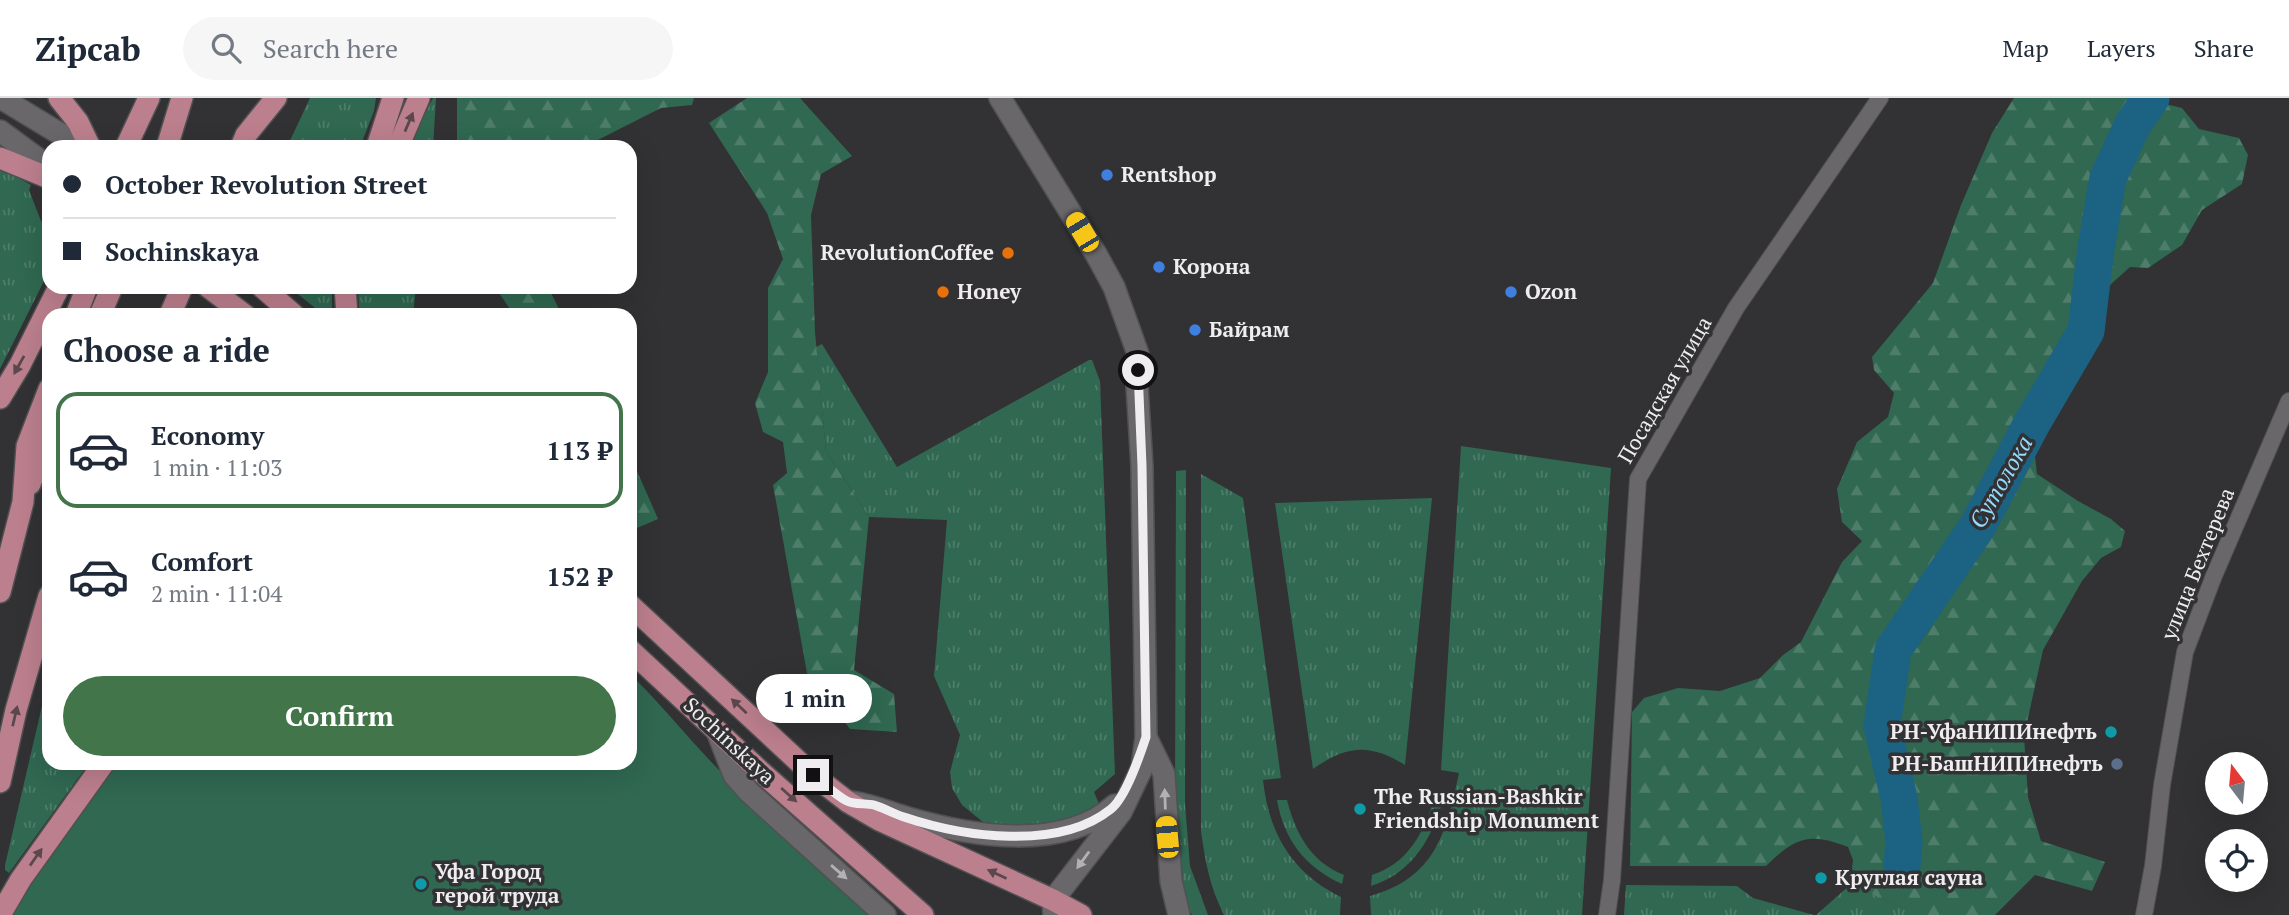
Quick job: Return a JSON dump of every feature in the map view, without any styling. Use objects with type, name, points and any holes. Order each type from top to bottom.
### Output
[{"type":"main road","points":[[169,140],[182,98]]},
{"type":"main road","points":[[244,140],[258,98]]},
{"type":"main road","points":[[245,140],[276,98]]},
{"type":"main road","points":[[379,140],[393,98]]},
{"type":"main road","points":[[401,140],[419,98]]},
{"type":"main road","points":[[63,104],[78,122],[86,140]]},
{"type":"main road","points":[[129,140],[146,104]]},
{"type":"main road","points":[[133,140],[146,104]]},
{"type":"main road","points":[[0,158],[42,169]]},
{"type":"main road","points":[[218,294],[237,308]]},
{"type":"main road","points":[[270,294],[286,308]]},
{"type":"main road","points":[[0,398],[42,321]]},
{"type":"main road","points":[[0,592],[23,502],[27,446],[42,407]]},
{"type":"main road","points":[[0,553],[42,454]]},
{"type":"main road","name":"Sochinskaya","points":[[637,612],[813,775],[848,802],[1053,910],[1081,915]]},
{"type":"main road","points":[[0,782],[16,710],[42,620]]},
{"type":"main road","name":"Sochinskaya","points":[[637,656],[923,915]]},
{"type":"main road","points":[[637,668],[666,683]]},
{"type":"main road","points":[[1,915],[21,879],[99,770]]},
{"type":"street","points":[[1,98],[74,140]]},
{"type":"street","points":[[1000,98],[1114,287],[1138,354],[1146,737],[1142,768],[1121,811],[1053,910]]},
{"type":"street","name":"Посадская улица","points":[[1607,915],[1638,479],[1736,308],[1880,98]]},
{"type":"street","points":[[0,131],[42,168]]},
{"type":"street","name":"улица Бехтерева","points":[[2144,915],[2153,866],[2162,785],[2185,652],[2213,578],[2289,401]]},
{"type":"street","points":[[717,731],[734,775],[748,792],[885,915]]},
{"type":"street","points":[[848,802],[873,805],[905,817],[981,834],[1024,836],[1058,832],[1093,822],[1114,807],[1137,763],[1146,737]]},
{"type":"street","points":[[1146,737],[1164,774],[1171,881],[1179,915]]},
{"type":"green space","points":[[310,98],[376,98],[363,140],[290,140]]},
{"type":"green space","points":[[433,98],[436,98],[433,140],[412,140]]},
{"type":"green space","points":[[457,98],[694,98],[692,105],[661,108],[598,140],[457,140]]},
{"type":"green space","points":[[747,98],[800,98],[852,156],[821,174],[811,215],[815,332],[826,451],[869,517],[854,670],[894,694],[897,732],[850,729],[807,673],[773,485],[787,473],[783,442],[763,432],[755,403],[768,372],[768,288],[783,259],[767,213],[709,123]]},
{"type":"green space","points":[[2014,98],[2141,98],[2182,108],[2199,129],[2239,138],[2248,155],[2242,184],[2202,210],[2182,245],[2148,268],[2130,267],[2110,285],[2028,396],[2037,474],[2111,519],[2125,531],[2121,547],[2101,558],[2082,581],[2043,650],[2024,736],[2028,797],[2041,841],[2105,862],[2092,891],[2035,875],[1995,915],[1913,915],[1913,912],[1850,885],[1853,860],[1848,847],[1813,839],[1795,843],[1766,866],[1630,866],[1632,712],[1644,698],[1678,688],[1720,691],[1760,678],[1783,655],[1801,642],[1842,562],[1862,541],[1842,522],[1837,489],[1857,442],[1888,417],[1894,393],[1874,370],[1872,357],[1933,283],[1961,205],[1992,133]]},
{"type":"green space","points":[[0,170],[7,171],[31,185],[29,190],[42,222],[42,285],[0,369]]},
{"type":"green space","points":[[298,294],[332,294],[332,308],[315,308]]},
{"type":"green space","points":[[358,294],[415,294],[414,308],[359,307]]},
{"type":"green space","points":[[500,294],[552,294],[558,308],[509,308]]},
{"type":"green space","points":[[822,344],[897,467],[1092,360],[1100,381],[1115,774],[1094,792],[1099,804],[1072,820],[1007,826],[983,822],[962,805],[952,788],[950,772],[960,735],[934,676],[947,520],[869,517],[826,451],[816,347]]},
{"type":"green space","points":[[1461,446],[1611,468],[1582,915],[1371,915],[1370,896],[1409,878],[1434,851],[1449,815],[1459,773],[1441,770]]},
{"type":"green space","points":[[1186,470],[1185,804],[1190,866],[1208,915],[1192,915],[1189,909],[1179,870],[1175,804],[1176,471]]},
{"type":"green space","points":[[637,471],[658,519],[637,528]]},
{"type":"green space","points":[[1201,474],[1243,498],[1281,778],[1263,780],[1271,818],[1277,834],[1296,864],[1341,897],[1340,915],[1224,915],[1212,884],[1201,831]]},
{"type":"green space","points":[[1432,498],[1405,765],[1381,753],[1359,750],[1337,755],[1313,769],[1275,503]]},
{"type":"green space","points":[[637,681],[737,788],[877,915],[9,915],[111,770],[637,770]]},
{"type":"green space","points":[[42,706],[42,770],[84,770],[9,873],[5,870]]},
{"type":"green space","points":[[1435,795],[1444,796],[1434,826],[1419,852],[1399,872],[1371,886],[1372,875],[1396,862],[1414,844]]},
{"type":"green space","points":[[1277,800],[1287,800],[1306,845],[1322,862],[1344,875],[1342,884],[1317,869],[1298,851],[1285,828]]},
{"type":"green space","points":[[1626,885],[1737,886],[1753,898],[1814,915],[1624,915]]},
{"type":"green space","points":[[1850,885],[1914,912],[1913,915],[1816,915]]},
{"type":"waterway","name":"Сутолока","points":[[1902,866],[1904,842],[1899,798],[1882,726],[1893,650],[1977,527],[2031,425],[2086,331],[2108,178],[2133,124],[2151,98]]},
{"type":"place","name":"Rentshop","points":[[1107,175]]},
{"type":"place","name":"RevolutionCoffee","points":[[1008,253]]},
{"type":"place","name":"Корона","points":[[1159,267]]},
{"type":"place","name":"Honey","points":[[943,292]]},
{"type":"place","name":"Ozon","points":[[1511,292]]},
{"type":"place","name":"Байрам","points":[[1195,330]]},
{"type":"place","name":"РН-УфаНИПИнефть","points":[[2111,732]]},
{"type":"place","name":"РН-БашНИПИнефть","points":[[2117,764]]},
{"type":"place","name":"The Russian-Bashkir Friendship Monument","points":[[1360,809]]},
{"type":"place","name":"Круглая сауна","points":[[1821,878]]},
{"type":"place","name":"Уфа Город герой труда","points":[[421,884]]},
{"type":"route","points":[[813,775],[848,802],[873,805],[934,825],[981,834],[1024,836],[1058,832],[1093,822],[1114,807],[1129,781],[1146,737],[1138,370]]}]
